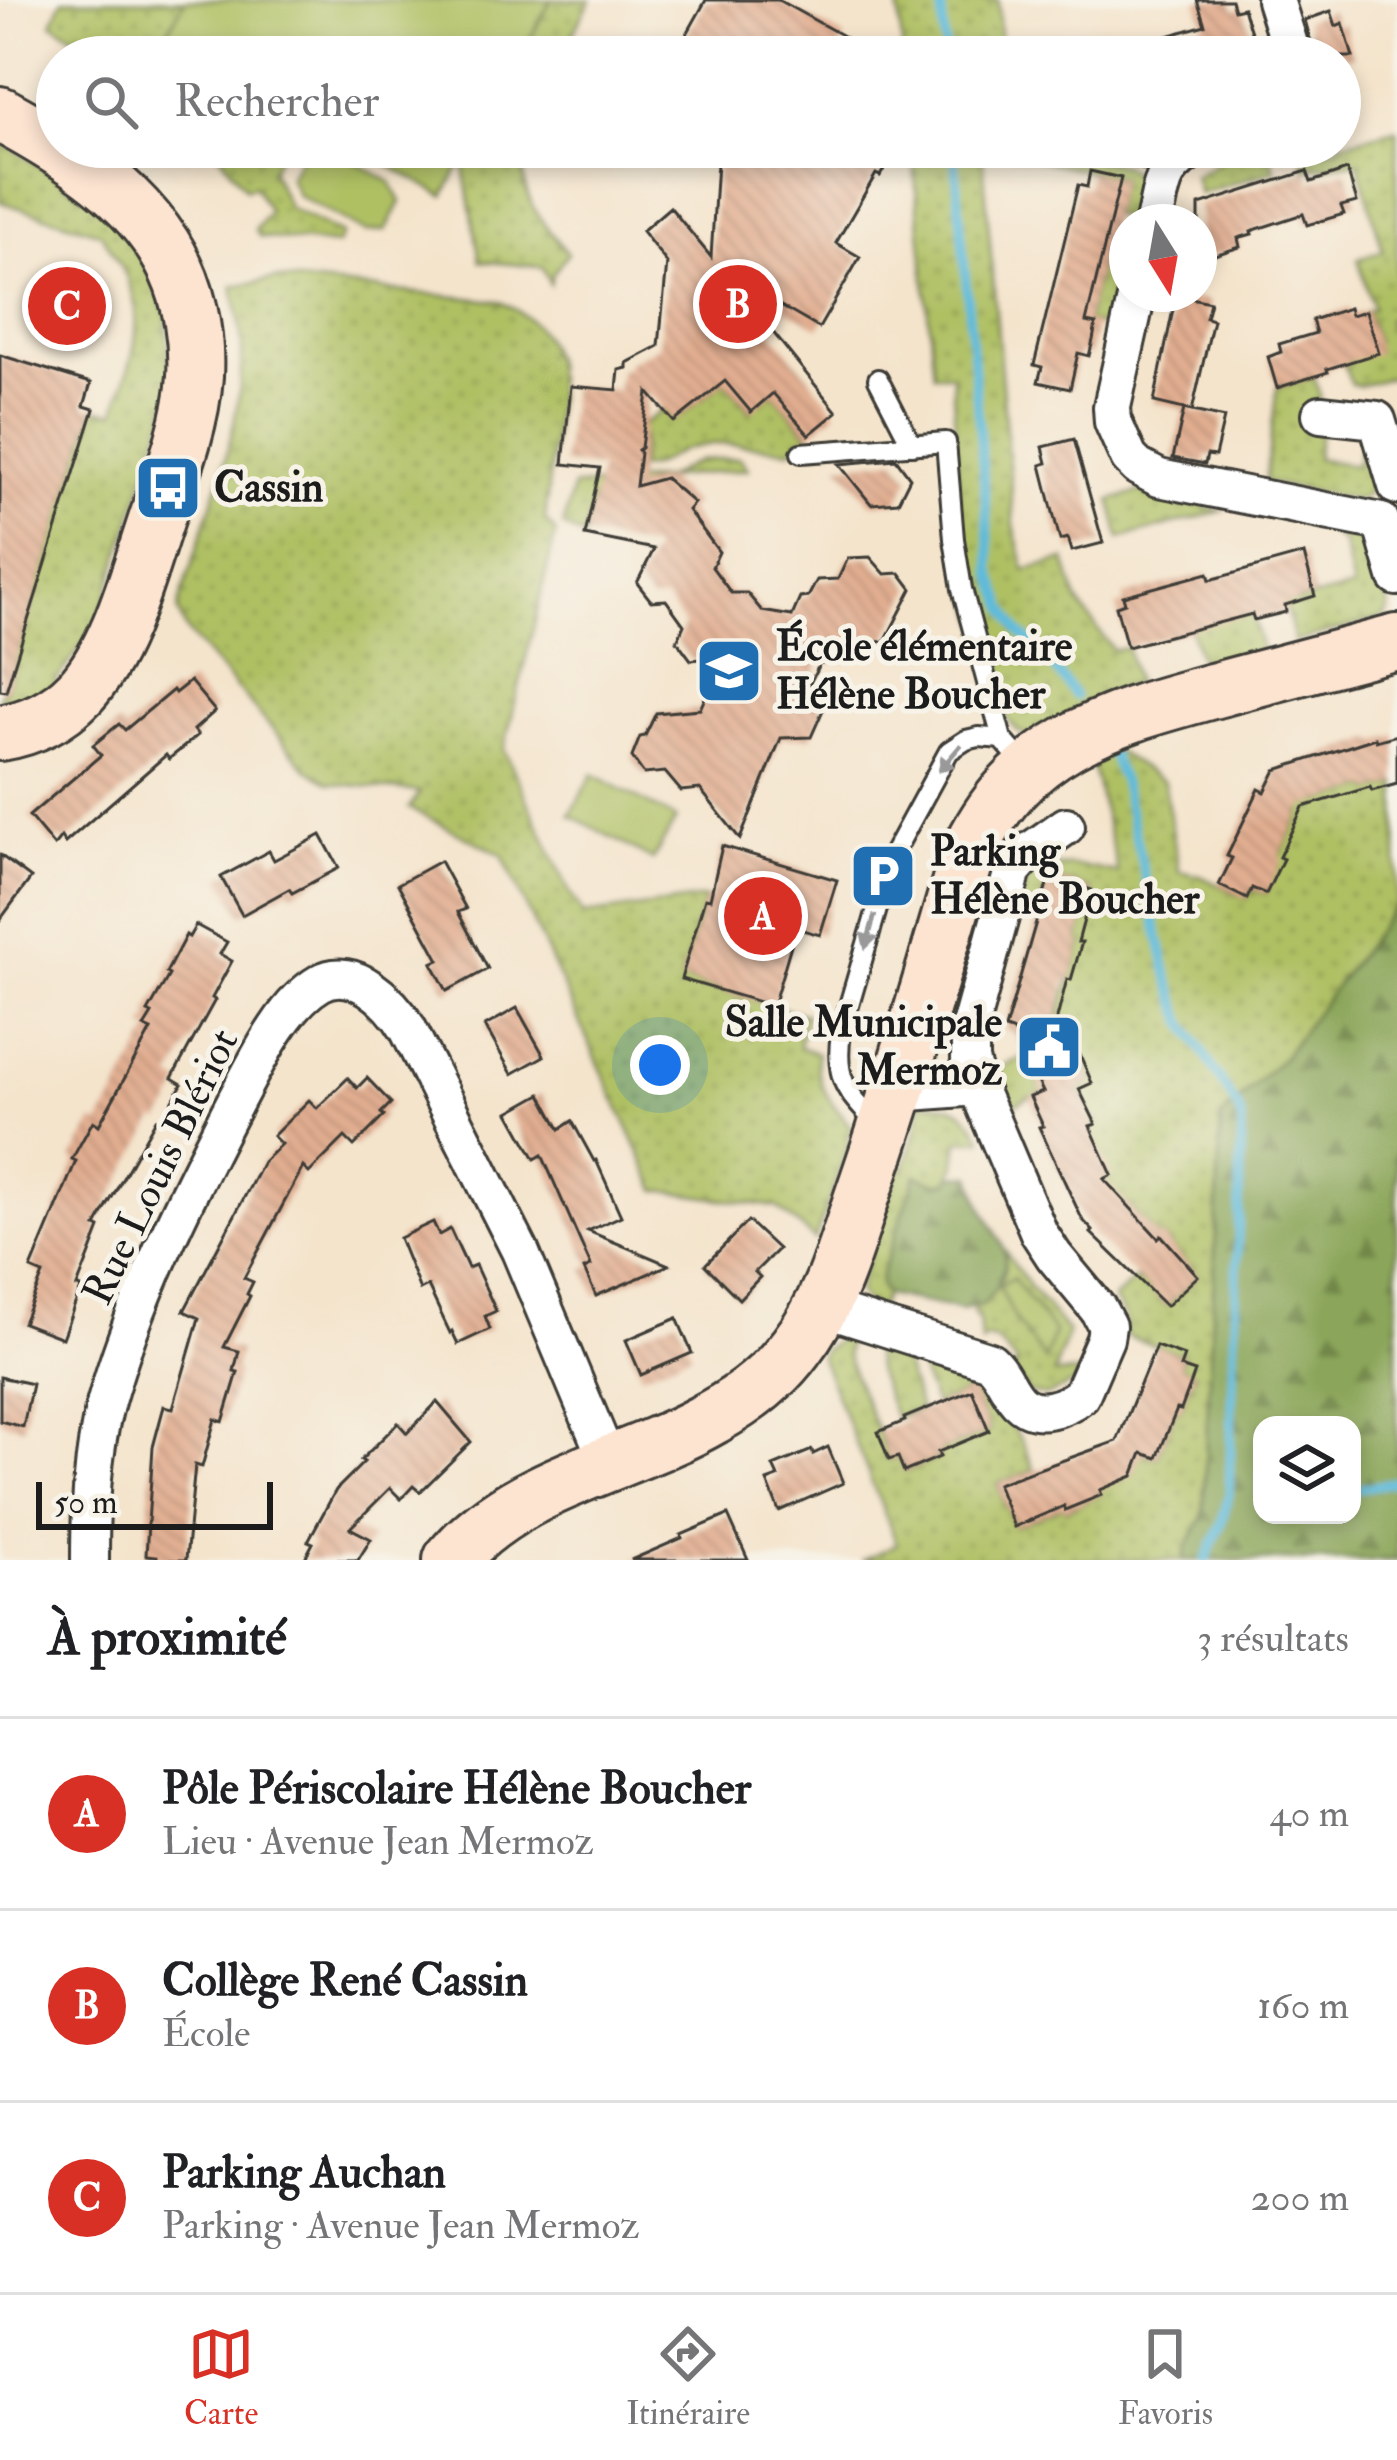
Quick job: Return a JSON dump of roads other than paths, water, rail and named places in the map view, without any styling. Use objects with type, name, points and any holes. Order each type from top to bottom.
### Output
[{"type":"street","points":[[1275,0],[1286,36]]},
{"type":"street","points":[[0,114],[36,136]]},
{"type":"street","points":[[0,733],[20,730],[65,706],[104,658],[137,581],[191,404],[195,376],[192,321],[182,282],[150,228],[116,189],[88,168]]},
{"type":"street","points":[[1158,204],[1165,176],[1173,168]]},
{"type":"street","points":[[1133,312],[1112,407],[1117,435],[1138,467],[1159,478],[1381,522]]},
{"type":"street","points":[[1321,414],[1377,420],[1397,486],[1381,522],[1397,577]]},
{"type":"street","points":[[451,1560],[511,1510],[693,1428],[758,1388],[799,1344],[833,1282],[892,1112],[967,856],[994,810],[1016,755],[1057,749],[1126,715],[1397,642]]},
{"type":"street","points":[[820,1307],[990,1361],[1027,1408],[1052,1409],[1081,1395],[1106,1339],[1107,1326],[1039,1233],[976,1087],[970,1060],[970,1026],[1013,870],[1029,852],[1066,826]]},
{"type":"street","name":"Rue Louis Blériot","points":[[90,1560],[90,1504],[104,1408],[145,1292],[262,1052],[290,1010],[320,983],[339,977],[381,994],[408,1030],[520,1251],[609,1464]]},
{"type":"street","points":[[892,1112],[976,1087]]},
{"type":"lane","points":[[878,380],[912,445]]},
{"type":"lane","points":[[801,453],[946,442],[962,589],[1016,755]]},
{"type":"lane","points":[[892,1112],[843,1086],[837,1055],[893,854],[949,751],[979,737],[1016,755]]},
{"type":"waterway","points":[[941,0],[944,36]]},
{"type":"waterway","points":[[956,168],[992,573],[1019,632],[1042,651],[1075,696]]},
{"type":"waterway","points":[[1111,754],[1122,780],[1169,979],[1185,1023],[1239,1110],[1242,1124],[1229,1495],[1206,1560]]},
{"type":"waterway","points":[[1361,1488],[1397,1481]]},
{"type":"place","name":"Collège René Cassin","points":[[738,304]]},
{"type":"place","name":"Parking Auchan","points":[[67,306]]},
{"type":"place","name":"Cassin","points":[[168,488]]},
{"type":"place","name":"École élémentaire Hélène Boucher","points":[[729,671]]},
{"type":"place","name":"Parking Hélène Boucher","points":[[883,876]]},
{"type":"place","name":"Pôle Périscolaire Hélène Boucher","points":[[763,916]]},
{"type":"place","name":"Salle Municipale Mermoz","points":[[1049,1047]]}]
